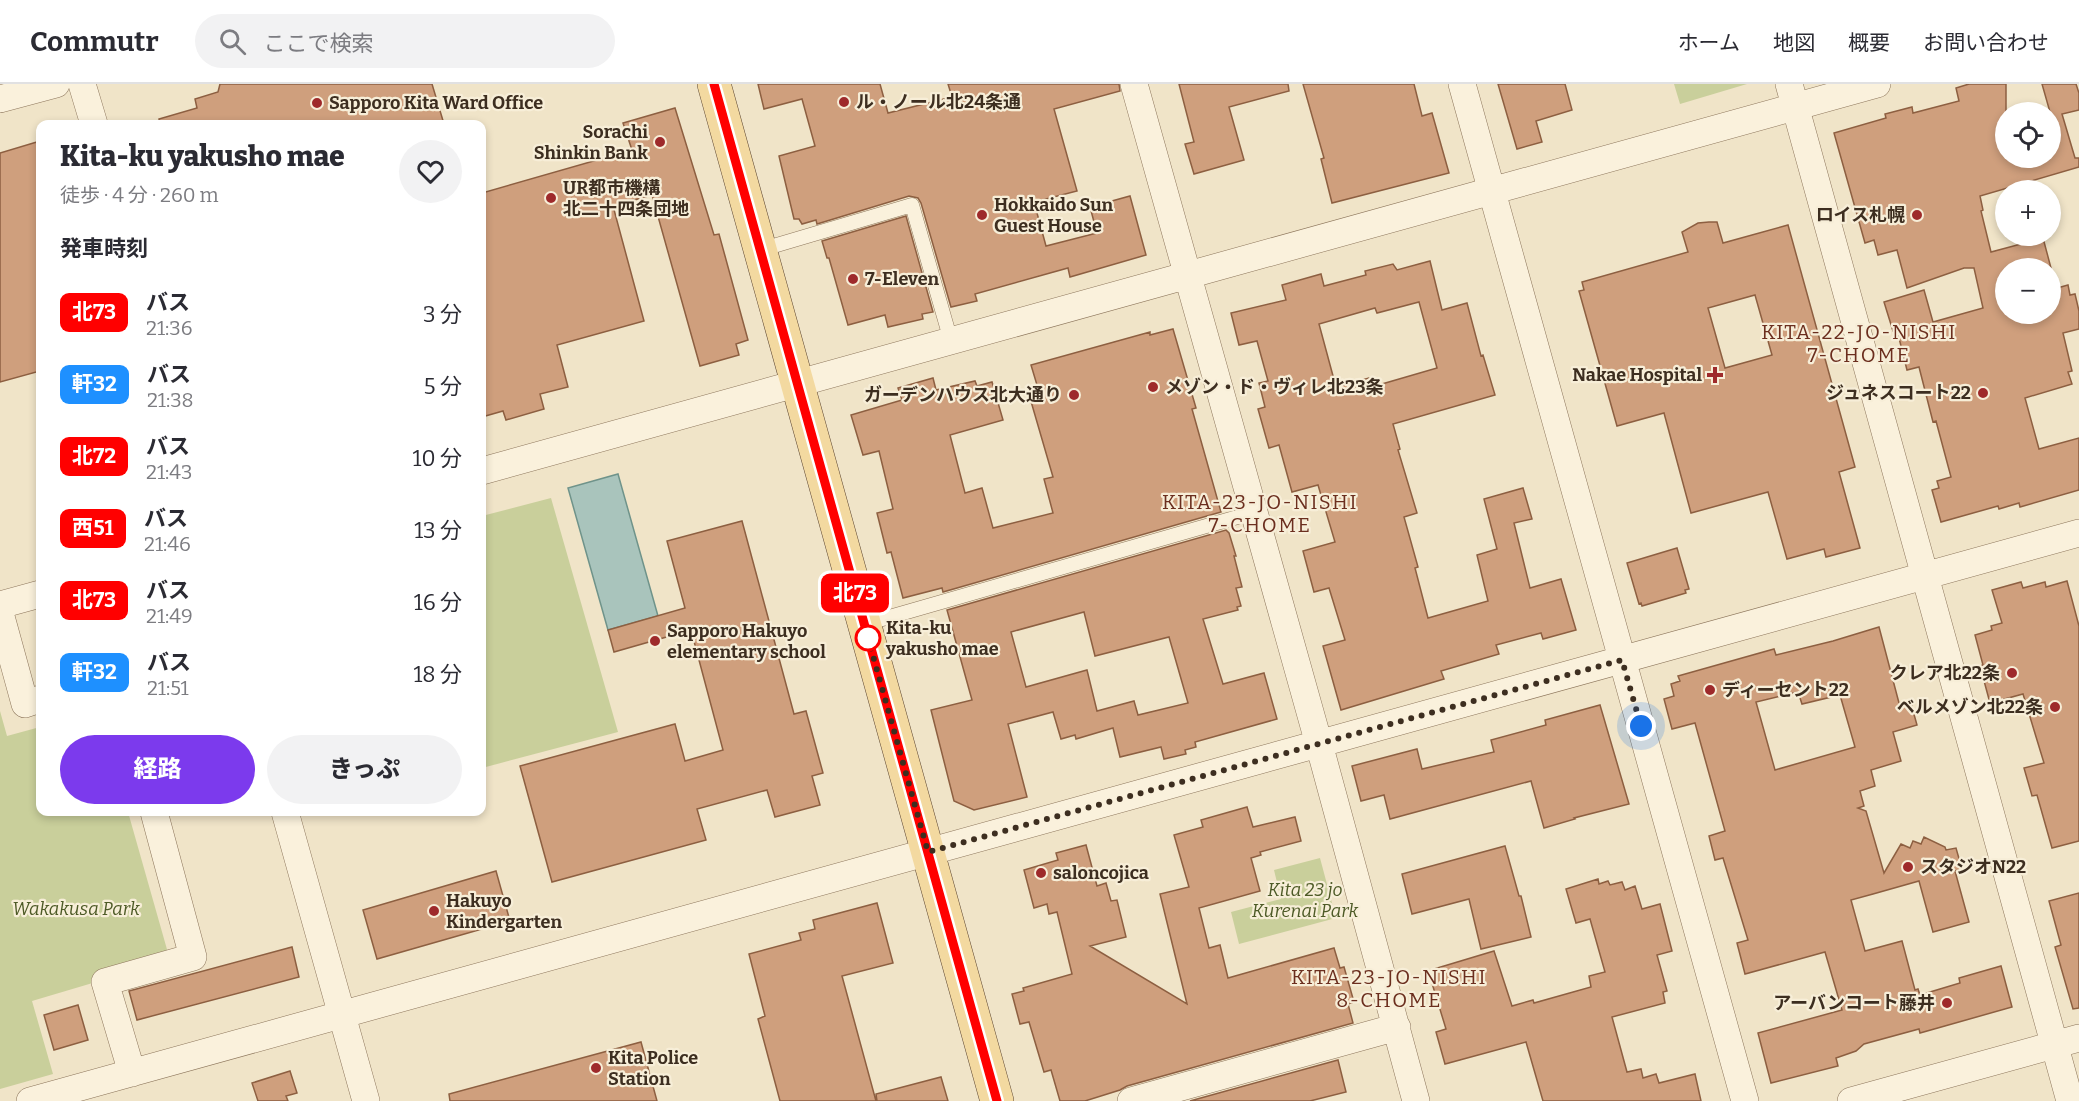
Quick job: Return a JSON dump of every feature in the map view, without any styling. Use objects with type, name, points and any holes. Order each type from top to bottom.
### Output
[{"type":"main road","points":[[714,84],[997,1101]]},
{"type":"street","points":[[0,99],[56,84]]},
{"type":"street","points":[[82,84],[93,120]]},
{"type":"street","points":[[1134,84],[1320,744],[1416,1101]]},
{"type":"street","points":[[1462,84],[1745,1101]]},
{"type":"street","points":[[486,470],[1491,190],[1792,95],[1876,84]]},
{"type":"street","points":[[1792,95],[1926,575],[2067,1041],[2070,1101]]},
{"type":"street","points":[[30,1101],[2079,533]]},
{"type":"street","points":[[0,605],[36,595]]},
{"type":"street","points":[[0,613],[26,704],[36,700]]},
{"type":"street","points":[[132,1073],[105,982],[193,957],[155,816]]},
{"type":"street","points":[[286,816],[366,1101]]},
{"type":"street","points":[[1131,1101],[1397,1027]]},
{"type":"street","points":[[1851,1101],[2067,1041]]},
{"type":"lane","points":[[760,249],[912,205],[951,340]]},
{"type":"lane","points":[[864,624],[1255,512]]},
{"type":"green space","points":[[1674,84],[1747,84],[1680,104]]},
{"type":"green space","points":[[551,498],[618,732],[486,767],[486,515]]},
{"type":"green space","name":"Wakakusa Park","points":[[0,711],[7,736],[36,728],[36,816],[129,816],[170,960],[32,1001],[53,1074],[0,1089]]},
{"type":"green space","name":"Kita 23 jo Kurenai Park","points":[[1320,858],[1336,918],[1239,944],[1231,912],[1281,899],[1274,870]]},
{"type":"water","points":[[618,474],[658,616],[608,630],[568,488]]},
{"type":"building","name":"Sapporo Kita Ward Office","points":[[220,84],[432,84],[443,120],[159,120],[197,108],[195,99],[218,92]]},
{"type":"building","points":[[758,84],[880,84],[888,113],[952,97],[948,84],[1119,84],[1120,91],[1054,109],[1077,191],[1034,202],[1046,246],[1097,233],[1090,207],[1130,196],[1146,255],[1070,277],[1068,268],[975,294],[977,301],[951,307],[918,198],[909,196],[817,224],[816,220],[802,224],[799,219],[794,219],[779,156],[815,146],[802,99],[764,109]]},
{"type":"building","points":[[1179,84],[1288,84],[1289,91],[1229,107],[1244,160],[1194,174],[1185,144],[1194,142]]},
{"type":"building","points":[[1303,84],[1414,84],[1422,116],[1432,113],[1449,173],[1332,203],[1321,159],[1324,158]]},
{"type":"building","points":[[1498,84],[1565,84],[1572,110],[1536,121],[1542,142],[1517,149]]},
{"type":"building","points":[[1969,84],[2006,84],[2006,102],[1995,102],[1995,168],[2061,168],[2061,102],[2047,102],[2042,84],[2076,84],[2079,93],[2079,110],[2062,114],[2075,158],[2079,158],[2079,167],[2035,180],[1995,180],[1995,192],[1980,196],[1983,210],[1981,211],[1991,252],[2013,246],[2045,246],[2048,258],[1995,258],[1995,324],[2061,324],[2061,287],[2068,285],[2070,295],[2075,294],[2079,311],[2079,329],[2063,333],[2072,371],[2068,372],[2072,384],[2025,398],[2039,449],[2079,438],[2079,490],[2020,507],[2019,503],[1999,509],[1998,506],[1941,522],[1932,490],[1939,488],[1937,481],[1951,477],[1936,421],[1933,422],[1919,367],[1907,370],[1897,330],[1893,331],[1884,302],[1924,290],[1933,322],[1983,308],[1974,268],[1964,268],[1907,288],[1897,250],[1878,255],[1874,240],[1865,243],[1834,133],[1886,118],[1885,114],[1912,107],[1913,113],[1959,101],[1956,88]]},
{"type":"building","points":[[675,108],[714,235],[719,234],[748,340],[736,344],[739,355],[700,366],[652,195],[613,206],[644,321],[557,345],[568,387],[540,394],[544,409],[506,420],[503,411],[486,416],[486,192],[632,150],[623,123]]},
{"type":"building","points":[[36,142],[36,372],[0,382],[0,153]]},
{"type":"building","points":[[906,216],[933,312],[922,314],[923,319],[888,327],[885,315],[848,325],[822,241]]},
{"type":"building","points":[[1717,222],[1723,243],[1788,225],[1855,467],[1839,472],[1860,548],[1826,557],[1824,549],[1787,559],[1768,492],[1691,513],[1664,413],[1617,426],[1579,291],[1584,290],[1582,282],[1688,252],[1682,232],[1698,223]],"holes":[[[1755,295],[1772,355],[1725,368],[1708,308]]]},
{"type":"building","points":[[1430,261],[1442,310],[1467,303],[1481,356],[1483,355],[1495,395],[1393,424],[1400,449],[1398,450],[1417,513],[1404,517],[1418,567],[1415,568],[1428,618],[1488,601],[1477,555],[1497,549],[1484,499],[1523,488],[1532,519],[1514,523],[1530,588],[1561,579],[1576,630],[1543,639],[1541,633],[1496,645],[1499,654],[1441,671],[1444,679],[1341,710],[1323,646],[1345,640],[1329,588],[1314,592],[1303,551],[1335,542],[1318,485],[1292,492],[1279,445],[1269,448],[1258,409],[1265,407],[1259,383],[1268,381],[1257,341],[1239,345],[1231,313],[1286,300],[1282,285],[1321,274],[1324,286],[1366,275],[1365,271],[1393,264],[1397,270]],"holes":[[[1419,302],[1437,368],[1375,386],[1373,377],[1336,387],[1319,324],[1375,308],[1377,313]]]},
{"type":"building","points":[[1173,329],[1196,408],[1192,409],[1221,512],[943,592],[942,588],[903,598],[891,552],[887,553],[877,513],[893,509],[879,451],[863,455],[851,415],[902,400],[898,388],[933,378],[936,390],[975,381],[977,386],[992,382],[1003,420],[950,435],[965,493],[982,488],[993,528],[1053,513],[1044,479],[1053,477],[1030,398],[1040,395],[1031,365],[1150,332],[1150,335]]},
{"type":"building","points":[[742,521],[794,714],[806,711],[823,773],[812,776],[820,805],[775,817],[767,790],[697,809],[706,840],[552,882],[520,766],[675,724],[685,761],[723,750],[691,630],[614,652],[608,630],[685,608],[667,541]]},
{"type":"building","points":[[1226,530],[1236,556],[1234,556],[1242,587],[1236,588],[1241,606],[1237,607],[1238,610],[1203,619],[1223,684],[1264,673],[1277,719],[1195,742],[1196,747],[1185,750],[1186,754],[1164,759],[1161,747],[1120,757],[1113,728],[1076,739],[1075,735],[1061,739],[1053,712],[1008,724],[1027,797],[974,810],[954,801],[931,710],[972,700],[947,610]],"holes":[[[1084,612],[1095,656],[1169,637],[1188,703],[1138,715],[1134,701],[1097,711],[1087,670],[1026,687],[1011,632]]]},
{"type":"building","points":[[1677,548],[1689,589],[1685,590],[1686,593],[1642,606],[1641,603],[1639,604],[1627,563]]},
{"type":"building","points":[[2067,581],[2079,626],[2079,841],[2052,848],[2037,795],[2032,796],[2024,768],[2044,763],[2023,694],[1990,703],[1975,635],[1992,630],[1991,626],[2002,623],[1992,590],[2021,582],[2023,588],[2045,582],[2046,587]]},
{"type":"building","points":[[1879,627],[1899,703],[1910,700],[1917,725],[1893,732],[1901,761],[1871,770],[1875,786],[1860,791],[1864,806],[1858,808],[1866,811],[1884,873],[1901,844],[1910,848],[1913,841],[1921,844],[1924,837],[1945,847],[1946,850],[1956,848],[1962,869],[1955,871],[1969,922],[1933,932],[1919,881],[1851,900],[1865,951],[1902,941],[1915,990],[1918,989],[1920,995],[1960,983],[1959,978],[2001,966],[2012,1007],[1920,1033],[1919,1029],[1864,1044],[1856,1051],[1836,1058],[1838,1066],[1771,1083],[1758,1033],[1842,1010],[1825,952],[1745,974],[1737,943],[1748,940],[1723,858],[1715,860],[1709,836],[1725,831],[1695,723],[1672,729],[1664,699],[1674,696],[1671,684],[1680,681],[1678,676],[1774,649],[1776,655]],"holes":[[[1798,692],[1802,704],[1840,695],[1855,747],[1775,770],[1756,702]]]},
{"type":"building","points":[[1600,705],[1629,804],[1544,828],[1531,781],[1390,819],[1384,795],[1361,801],[1352,766],[1417,749],[1422,769],[1494,752],[1491,740],[1546,725],[1545,720]]},
{"type":"building","points":[[1247,807],[1253,827],[1295,817],[1301,841],[1260,852],[1261,855],[1251,858],[1260,891],[1199,908],[1209,948],[1220,945],[1228,978],[1334,948],[1340,968],[1344,967],[1354,1002],[1348,1004],[1353,1023],[1127,1086],[1085,1101],[1060,1101],[1051,1070],[1044,1072],[1029,1022],[1020,1024],[1012,994],[1024,991],[1023,988],[1072,974],[1057,912],[1049,914],[1047,904],[1034,908],[1024,870],[1058,860],[1056,853],[1086,845],[1097,886],[1106,883],[1111,901],[1117,900],[1126,937],[1090,946],[1187,1004],[1160,894],[1189,887],[1174,835],[1203,827],[1201,820]]},
{"type":"building","points":[[1505,846],[1531,937],[1481,949],[1469,899],[1412,914],[1402,874]]},
{"type":"building","points":[[496,871],[510,921],[377,959],[363,910]]},
{"type":"building","points":[[1598,879],[1599,884],[1608,881],[1610,885],[1622,882],[1625,890],[1635,886],[1642,909],[1660,904],[1672,951],[1657,955],[1667,991],[1663,992],[1665,1003],[1612,1017],[1627,1072],[1641,1069],[1643,1078],[1656,1074],[1659,1083],[1695,1074],[1701,1101],[1543,1101],[1526,1042],[1445,1064],[1436,1032],[1446,1029],[1431,980],[1437,978],[1434,969],[1494,951],[1512,1006],[1533,1000],[1534,1003],[1591,987],[1589,976],[1605,972],[1590,919],[1576,923],[1566,889]]},
{"type":"building","points":[[2079,893],[2079,1008],[2073,1009],[2055,947],[2061,945],[2049,901]]},
{"type":"building","points":[[877,903],[893,963],[842,976],[876,1101],[780,1101],[758,1019],[765,1016],[749,954],[801,940],[799,933],[815,929],[813,920]]},
{"type":"building","points":[[292,947],[299,977],[137,1020],[129,991]]},
{"type":"building","points":[[78,1005],[88,1040],[54,1050],[44,1015]]},
{"type":"building","name":"Kita Police Station","points":[[641,1042],[657,1101],[450,1101],[449,1094]]},
{"type":"building","points":[[1338,1060],[1346,1092],[1310,1101],[1190,1101]]},
{"type":"building","points":[[290,1071],[297,1093],[286,1096],[288,1101],[258,1101],[252,1083]]},
{"type":"building","points":[[941,1077],[948,1101],[877,1101],[876,1094]]},
{"type":"bus line","name":"北73","points":[[714,84],[997,1101]]},
{"type":"place","name":"ル・ノール北24条通","points":[[844,102]]},
{"type":"place","name":"Sapporo Kita Ward Office","points":[[317,103]]},
{"type":"place","name":"Sorachi Shinkin Bank","points":[[660,142]]},
{"type":"place","name":"UR都市機構 北二十四条団地","points":[[551,198]]},
{"type":"place","name":"Hokkaido Sun Guest House","points":[[982,215]]},
{"type":"place","name":"ロイス札幌","points":[[1917,215]]},
{"type":"place","name":"7-Eleven","points":[[853,279]]},
{"type":"place","name":"Nakae Hospital","points":[[1715,375]]},
{"type":"place","name":"メゾン・ド・ヴィレ北23条","points":[[1153,387]]},
{"type":"place","name":"ジュネスコート22","points":[[1983,393]]},
{"type":"place","name":"ガーデンハウス北大通り","points":[[1074,395]]},
{"type":"place","name":"Kita-ku yakusho mae","points":[[868,638]]},
{"type":"place","name":"Sapporo Hakuyo elementary school","points":[[655,641]]},
{"type":"place","name":"クレア北22条","points":[[2012,673]]},
{"type":"place","name":"ディーセント22","points":[[1710,690]]},
{"type":"place","name":"ベルメゾン北22条","points":[[2055,707]]},
{"type":"place","name":"スタジオN22","points":[[1908,867]]},
{"type":"place","name":"saloncojica","points":[[1041,873]]},
{"type":"place","name":"Hakuyo Kindergarten","points":[[434,911]]},
{"type":"place","name":"アーバンコート藤井","points":[[1947,1003]]},
{"type":"place","name":"Kita Police Station","points":[[596,1068]]},
{"type":"district","name":"KITA-22-JO-NISHI 7-CHOME","points":[[1859,344]]},
{"type":"district","name":"KITA-23-JO-NISHI 7-CHOME","points":[[1260,514]]},
{"type":"district","name":"KITA-23-JO-NISHI 8-CHOME","points":[[1389,988]]},
{"type":"route","points":[[868,638],[928,852],[1622,660],[1641,726]]}]
